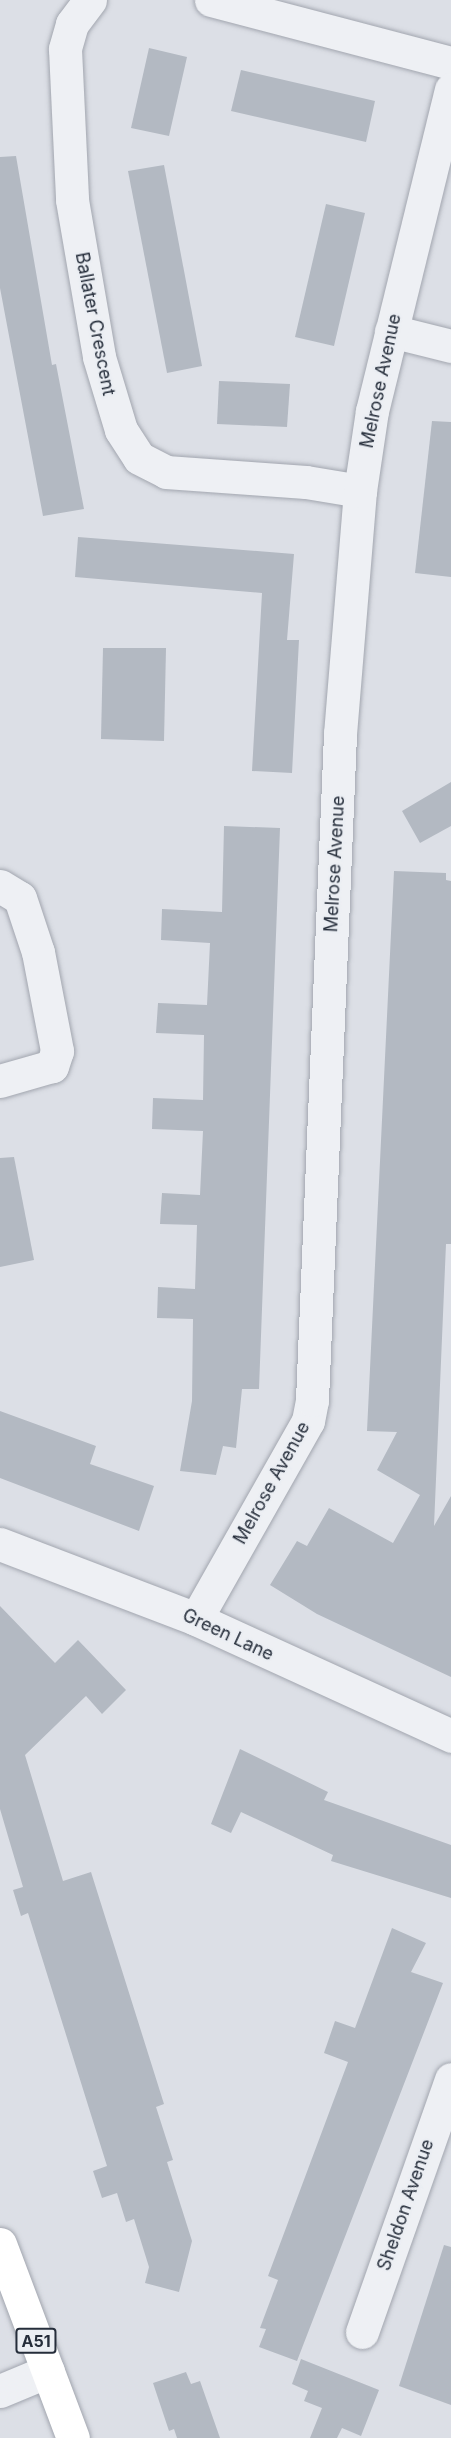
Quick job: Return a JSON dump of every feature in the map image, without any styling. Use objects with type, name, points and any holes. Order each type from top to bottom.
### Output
[{"type":"highway","name":"A51","points":[[0,2244],[73,2438]]},
{"type":"street","name":"Ballater Crescent","points":[[90,0],[72,24],[65,50],[72,200],[99,357],[121,430],[140,458],[166,472],[306,482],[360,491]]},
{"type":"street","points":[[211,0],[451,63]]},
{"type":"street","name":"Melrose Avenue","points":[[196,1619],[308,1421],[312,1400],[340,734],[360,491],[372,411],[451,90]]},
{"type":"street","points":[[391,330],[451,346]]},
{"type":"street","points":[[0,886],[20,898],[24,909],[38,952],[57,1051],[52,1066],[0,1081]]},
{"type":"street","name":"Green Lane","points":[[0,1544],[196,1619],[451,1736]]},
{"type":"street","name":"Sheldon Avenue","points":[[362,2332],[451,2079]]},
{"type":"street","points":[[0,2391],[48,2371]]},
{"type":"building","points":[[149,48],[187,57],[169,136],[131,128]]},
{"type":"building","points":[[241,70],[375,101],[366,142],[231,111]]},
{"type":"building","points":[[16,156],[52,365],[56,364],[84,509],[43,516],[0,288],[0,157]]},
{"type":"building","points":[[164,165],[202,366],[167,373],[128,171]]},
{"type":"building","points":[[326,204],[365,213],[334,346],[295,337]]},
{"type":"building","points":[[219,381],[290,384],[287,427],[217,424]]},
{"type":"building","points":[[432,421],[451,422],[451,577],[415,573]]},
{"type":"building","points":[[78,537],[294,554],[287,640],[299,640],[292,773],[252,771],[262,593],[75,577]]},
{"type":"building","points":[[103,648],[166,648],[164,741],[101,739]]},
{"type":"building","points":[[451,782],[451,826],[420,843],[402,811]]},
{"type":"building","points":[[224,826],[280,828],[259,1389],[242,1389],[236,1448],[223,1446],[216,1475],[180,1471],[192,1401],[193,1319],[157,1318],[158,1287],[195,1289],[197,1225],[160,1224],[162,1193],[200,1195],[203,1131],[152,1129],[153,1098],[203,1100],[204,1035],[156,1033],[158,1003],[207,1005],[210,943],[161,940],[162,909],[222,912]]},
{"type":"building","points":[[394,871],[446,873],[446,880],[451,881],[451,1244],[446,1244],[434,1526],[451,1496],[451,1677],[317,1614],[270,1585],[297,1541],[307,1546],[329,1508],[393,1543],[420,1495],[377,1470],[397,1432],[367,1431]]},
{"type":"building","points":[[14,1157],[34,1260],[0,1267],[0,1158]]},
{"type":"building","points":[[0,1411],[96,1446],[90,1464],[154,1486],[139,1531],[0,1478]]},
{"type":"building","points":[[0,1606],[55,1663],[78,1640],[126,1690],[102,1714],[86,1696],[25,1755],[63,1881],[91,1872],[164,2104],[156,2107],[173,2160],[167,2162],[192,2241],[179,2292],[145,2283],[149,2267],[134,2219],[126,2222],[117,2193],[102,2198],[93,2171],[107,2166],[28,1913],[21,1916],[13,1890],[23,1887],[0,1809]]},
{"type":"building","points":[[240,1749],[328,1792],[324,1800],[451,1845],[451,1898],[331,1861],[333,1855],[241,1812],[231,1833],[211,1824]]},
{"type":"building","points":[[392,1928],[426,1943],[411,1972],[443,1983],[297,2361],[259,2347],[266,2329],[260,2328],[278,2280],[268,2276],[348,2062],[324,2053],[335,2021],[355,2028]]},
{"type":"building","points":[[444,2245],[451,2247],[451,2405],[399,2386]]},
{"type":"building","points":[[301,2359],[379,2390],[361,2436],[342,2428],[337,2438],[310,2438],[322,2408],[304,2401],[308,2391],[292,2384]]},
{"type":"building","points":[[186,2372],[191,2384],[200,2381],[220,2438],[177,2438],[174,2429],[169,2431],[153,2383]]}]
